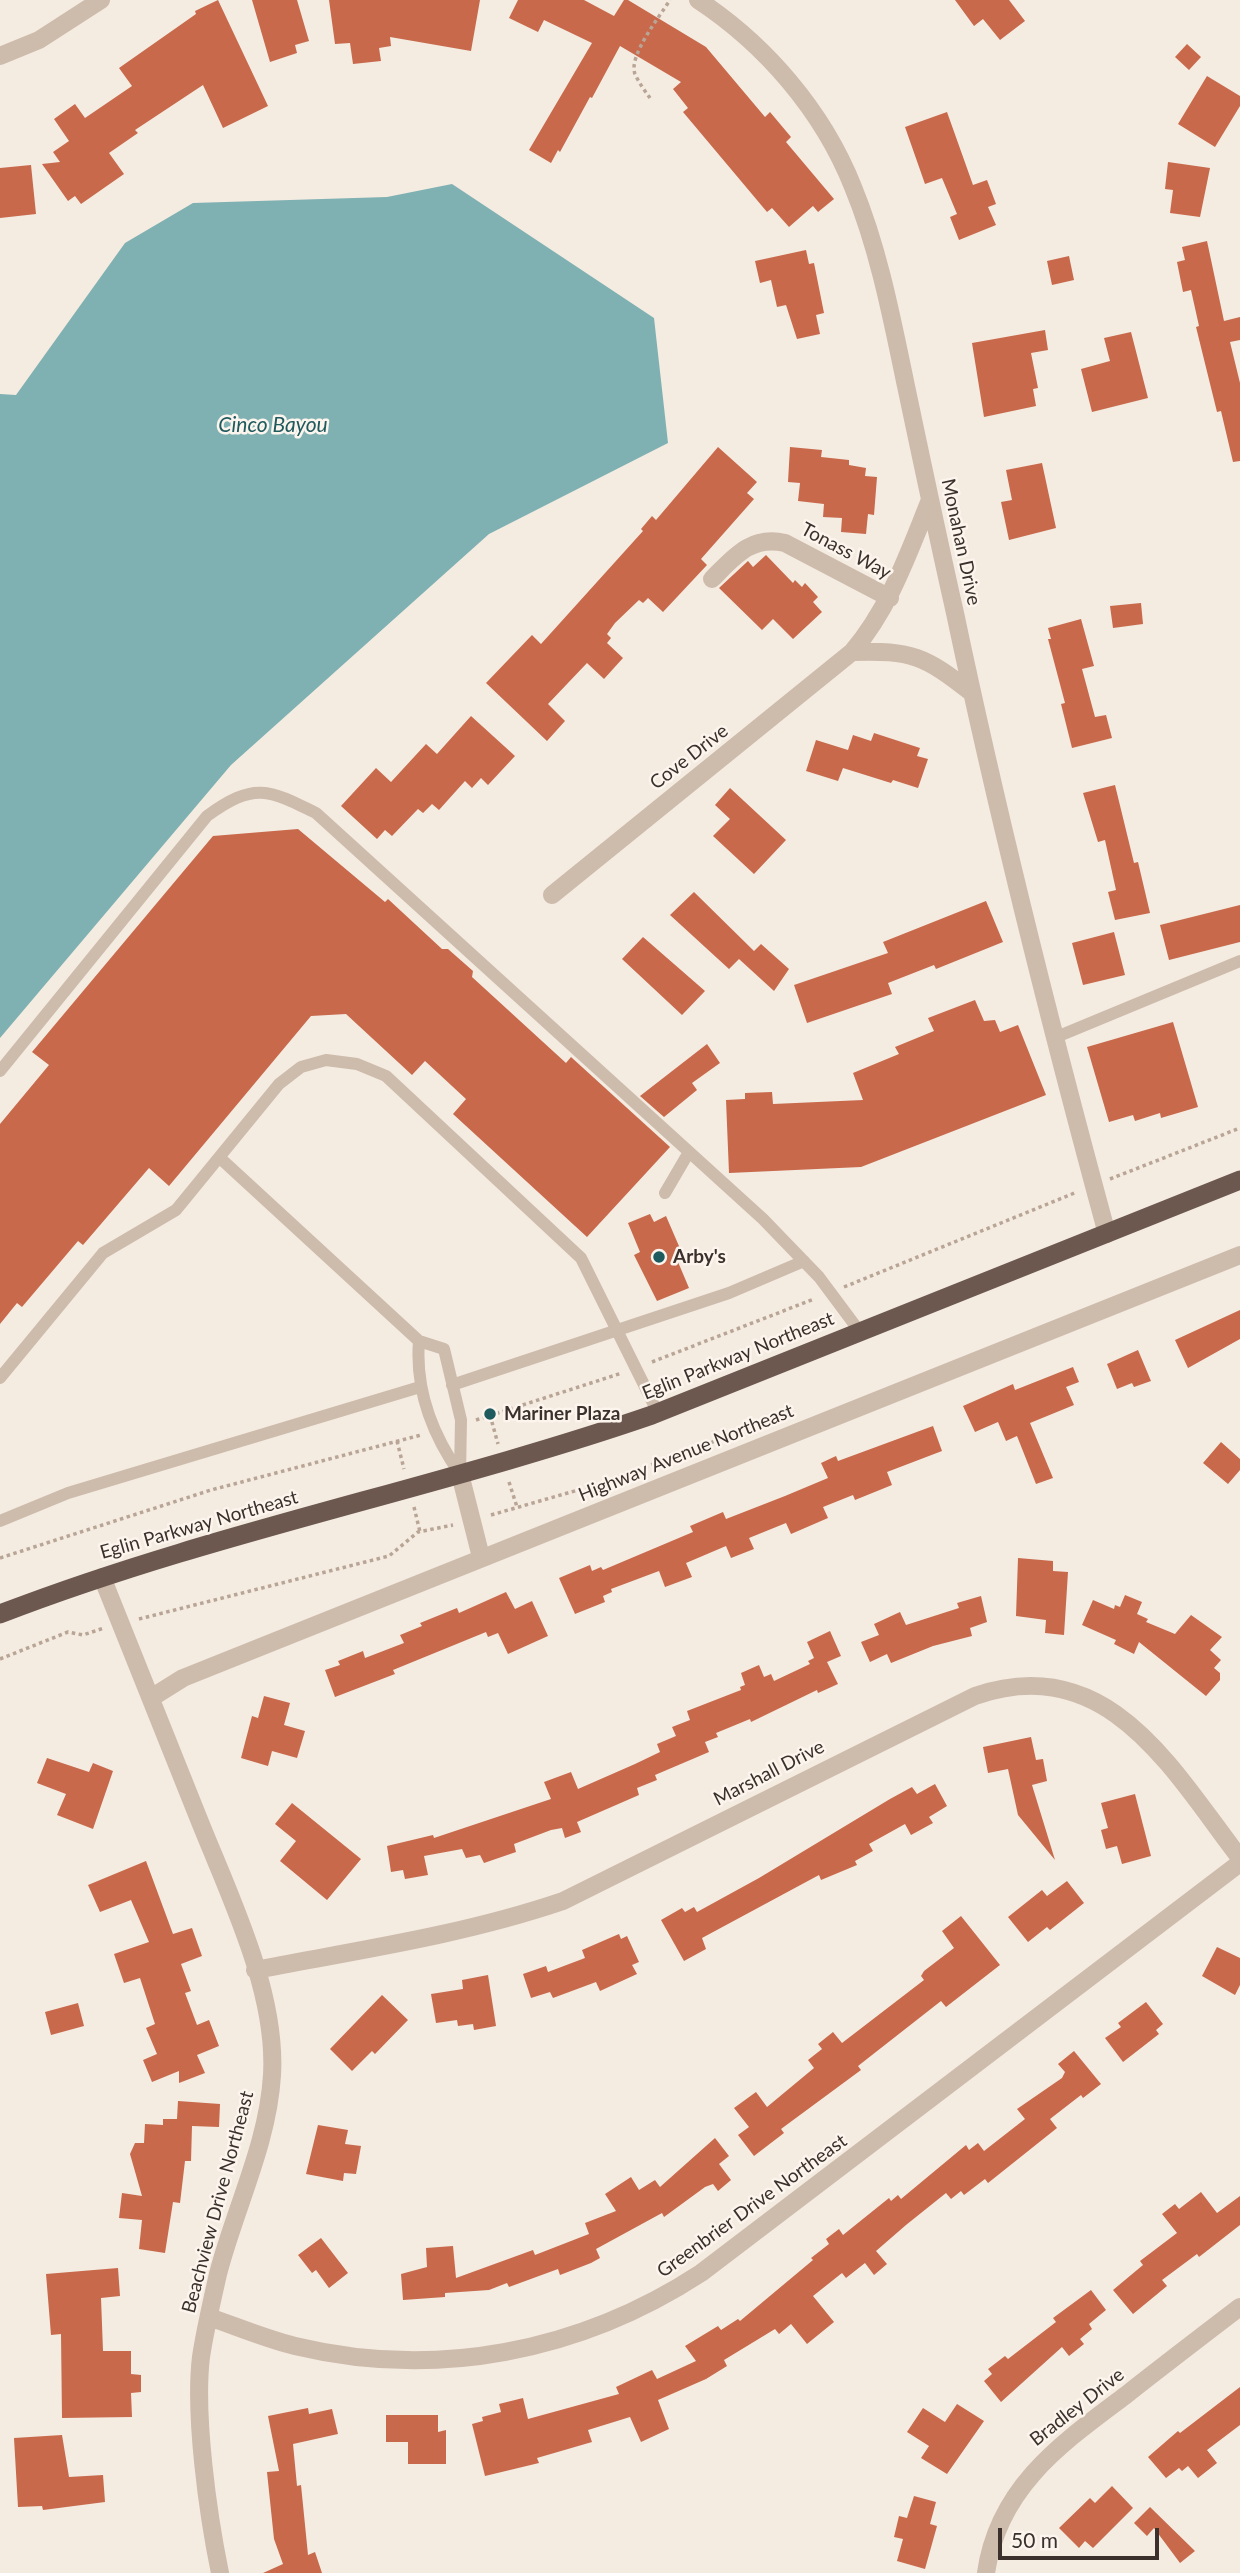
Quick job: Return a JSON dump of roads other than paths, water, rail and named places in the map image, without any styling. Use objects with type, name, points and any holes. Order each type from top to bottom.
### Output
[{"type":"highway","name":"Eglin Parkway Northeast","points":[[1,1611],[200,1546],[460,1475],[573,1442],[658,1413],[1240,1180]]},
{"type":"street","points":[[0,56],[39,40],[101,0]]},
{"type":"street","name":"Monahan Drive","points":[[706,2],[777,68],[820,124],[853,187],[887,300],[972,693],[1054,1038],[1107,1234]]},
{"type":"street","name":"Cove Drive","points":[[552,895],[852,652],[874,625],[890,598],[930,500]]},
{"type":"street","name":"Tonass Way","points":[[712,579],[745,547],[775,540],[890,598]]},
{"type":"street","points":[[852,652],[892,650],[916,655],[937,666],[972,693]]},
{"type":"street","name":"Highway Avenue Northeast","points":[[151,1698],[183,1678],[1240,1255]]},
{"type":"street","points":[[460,1475],[481,1558]]},
{"type":"street","name":"Beachview Drive Northeast","points":[[102,1577],[233,1905],[267,2005],[272,2076],[257,2148],[218,2274],[201,2357],[200,2392],[213,2533],[220,2573]]},
{"type":"street","name":"Marshall Drive","points":[[255,1970],[508,1920],[563,1900],[975,1696],[1024,1686],[1062,1690],[1095,1701],[1120,1715],[1153,1745],[1240,1857]]},
{"type":"street","name":"Greenbrier Drive Northeast","points":[[209,2317],[293,2345],[400,2361],[503,2354],[569,2338],[633,2313],[672,2292],[730,2252],[1240,1863]]},
{"type":"street","name":"Bradley Drive","points":[[986,2573],[997,2530],[1006,2509],[1035,2468],[1063,2441],[1240,2307]]},
{"type":"lane","points":[[0,1071],[207,816],[225,803],[250,793],[275,793],[317,813],[690,1152],[804,1261],[840,1302],[860,1332]]},
{"type":"lane","points":[[1054,1038],[1240,961]]},
{"type":"lane","points":[[0,1378],[103,1253],[176,1210],[279,1084],[301,1067],[326,1060],[357,1064],[386,1076],[581,1258],[658,1413]]},
{"type":"lane","points":[[665,1193],[690,1152]]},
{"type":"lane","points":[[220,1158],[419,1341],[444,1349],[461,1420],[460,1475]]},
{"type":"lane","points":[[452,1385],[729,1293],[804,1261]]},
{"type":"lane","points":[[419,1341],[417,1366],[420,1387],[440,1446],[460,1475]]},
{"type":"lane","points":[[0,1521],[68,1493],[420,1387]]},
{"type":"water","name":"Cinco Bayou","points":[[452,184],[654,318],[668,443],[489,534],[231,765],[0,1038],[0,394],[16,395],[125,243],[193,203],[387,197]]},
{"type":"place","name":"Arby's","points":[[659,1257]]},
{"type":"place","name":"Mariner Plaza","points":[[490,1414]]}]
